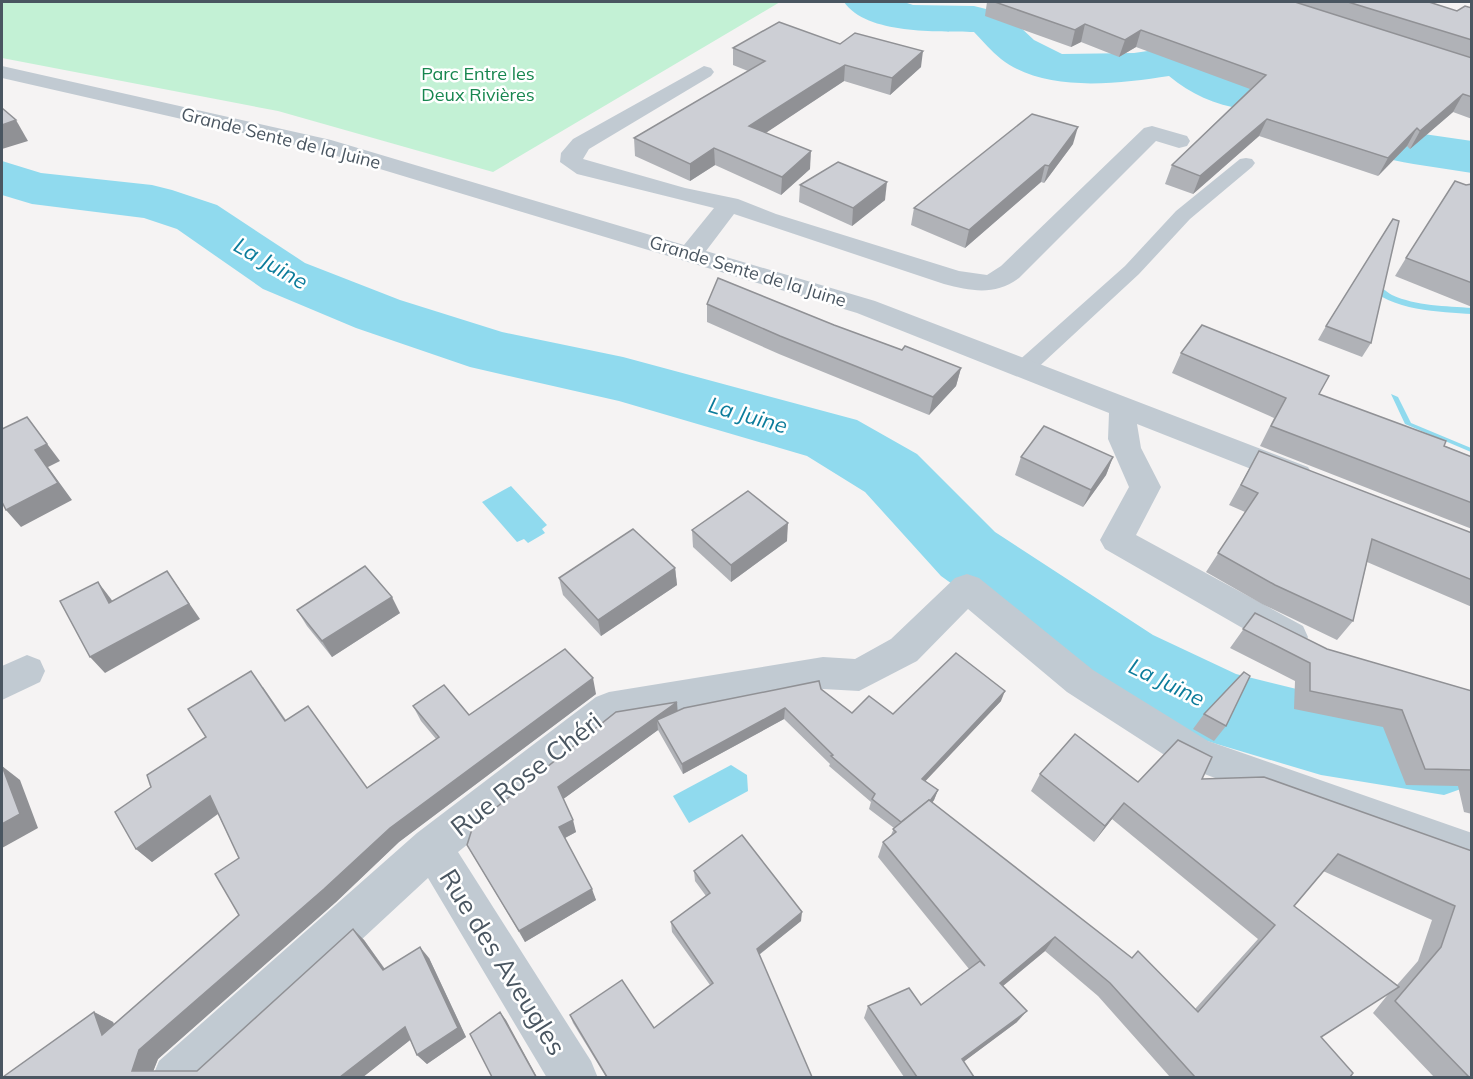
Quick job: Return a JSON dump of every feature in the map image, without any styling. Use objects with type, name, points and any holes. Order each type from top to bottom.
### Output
[{"type":"street","name":"Grande Sente de la Juine","points":[[2,72],[323,145],[866,307],[1320,484]]},
{"type":"street","points":[[704,72],[581,144],[572,153],[571,162],[596,172],[683,195],[730,204],[800,230],[953,278],[981,284],[998,282],[1010,272],[1152,133],[1179,141]]},
{"type":"street","points":[[690,254],[730,204]]},
{"type":"street","points":[[1125,407],[1119,424],[1122,441],[1145,487],[1117,540],[1253,618],[1314,649]]},
{"type":"street","name":"Rue Rose Chéri","points":[[176,1077],[432,847],[609,709],[823,673],[859,675],[904,650],[967,588],[1080,681],[1194,753],[1472,853]]},
{"type":"street","name":"Rue des Aveugles","points":[[432,847],[574,1077]]},
{"type":"lane","points":[[1024,368],[1132,270],[1183,215],[1246,163]]},
{"type":"green space","name":"Parc Entre les Deux Rivières","points":[[2,2],[780,2],[493,172],[278,111],[2,58]]},
{"type":"water","points":[[1391,394],[1398,397],[1411,423],[1471,448],[1471,452],[1405,424]]},
{"type":"water","points":[[511,486],[547,525],[542,529],[545,533],[528,543],[524,539],[517,542],[482,502]]},
{"type":"water","points":[[731,765],[747,775],[748,791],[689,823],[673,796]]},
{"type":"building","points":[[995,2],[1295,2],[1472,58],[1472,97],[1463,94],[1420,131],[1417,128],[1388,158],[1267,119],[1200,176],[1172,165],[1266,75],[1141,30],[1125,40],[1085,24],[1075,30]]},
{"type":"building","points":[[1348,2],[1429,2],[1457,11],[1465,6],[1472,8],[1472,40]]},
{"type":"building","points":[[779,22],[840,44],[855,33],[923,51],[892,78],[845,65],[749,126],[811,151],[782,177],[714,148],[690,164],[634,138],[765,61],[733,48]]},
{"type":"building","points":[[2,108],[16,120],[2,125]]},
{"type":"building","points":[[1032,114],[1078,127],[1049,166],[1045,165],[969,230],[914,208]]},
{"type":"building","points":[[838,162],[887,182],[853,208],[800,185]]},
{"type":"building","points":[[1455,181],[1466,185],[1472,184],[1472,283],[1406,258]]},
{"type":"building","points":[[1393,219],[1399,221],[1371,343],[1326,326]]},
{"type":"building","points":[[718,278],[834,325],[902,350],[905,346],[961,368],[933,397],[780,336],[707,304]]},
{"type":"building","points":[[1202,325],[1329,376],[1319,394],[1446,441],[1444,446],[1472,457],[1472,503],[1271,426],[1286,398],[1181,353]]},
{"type":"building","points":[[27,417],[47,444],[35,450],[58,483],[6,510],[2,502],[2,429]]},
{"type":"building","points":[[1044,426],[1113,457],[1091,490],[1021,457]]},
{"type":"building","points":[[1259,451],[1472,533],[1472,580],[1372,539],[1353,621],[1275,585],[1218,553],[1258,493],[1241,485]]},
{"type":"building","points":[[748,491],[788,523],[731,565],[692,530]]},
{"type":"building","points":[[633,529],[675,568],[598,620],[559,578]]},
{"type":"building","points":[[365,566],[392,597],[322,641],[297,610]]},
{"type":"building","points":[[167,571],[189,604],[90,657],[60,601],[98,582],[109,603]]},
{"type":"building","points":[[1255,613],[1327,649],[1472,691],[1472,770],[1425,769],[1402,710],[1310,691],[1310,663],[1243,629]]},
{"type":"building","points":[[565,649],[593,678],[390,828],[324,889],[139,1050],[132,1071],[197,1071],[353,929],[383,970],[420,947],[458,1028],[417,1055],[405,1027],[340,1077],[3,1077],[94,1012],[102,1035],[239,915],[215,874],[239,858],[210,796],[136,849],[115,812],[151,787],[147,775],[206,737],[188,709],[251,671],[285,721],[308,706],[367,788],[439,737],[413,706],[444,685],[469,715]]},
{"type":"building","points":[[956,653],[1005,691],[922,779],[938,790],[930,801],[901,822],[872,799],[875,794],[831,756],[833,755],[785,708],[682,764],[657,720],[684,708],[819,681],[821,689],[852,713],[869,696],[893,714]]},
{"type":"building","points":[[1244,672],[1250,676],[1226,726],[1204,714]]},
{"type":"building","points":[[677,702],[558,787],[573,820],[559,827],[592,889],[519,931],[467,845],[473,826],[616,712]]},
{"type":"building","points":[[1075,734],[1138,782],[1178,740],[1212,757],[1202,779],[1264,777],[1472,851],[1472,1077],[1469,1077],[1395,1001],[1441,947],[1455,906],[1338,854],[1294,906],[1399,987],[1321,1037],[1353,1073],[1350,1077],[1195,1077],[1110,983],[1055,937],[1000,983],[1027,1011],[962,1059],[974,1077],[917,1077],[868,1006],[909,988],[921,1005],[980,961],[985,966],[883,842],[896,832],[893,829],[929,800],[1132,958],[1138,951],[1198,1012],[1275,925],[1124,803],[1105,826],[1040,774]]},
{"type":"building","points":[[2,766],[20,814],[2,824]]},
{"type":"building","points":[[742,835],[802,912],[757,949],[812,1077],[607,1077],[570,1015],[622,980],[654,1028],[713,983],[671,922],[710,893],[694,871]]},
{"type":"building","points":[[500,1012],[536,1077],[492,1077],[470,1034]]},
{"type":"waterway","points":[[866,2],[908,18],[974,19],[990,23],[1018,50],[1054,68],[1134,67],[1175,61],[1206,82],[1225,90],[1243,94],[1283,96],[1296,100],[1335,126],[1363,136],[1410,148],[1472,157]]},
{"type":"waterway","name":"La Juine","points":[[2,177],[32,188],[152,202],[197,217],[284,276],[378,314],[493,352],[623,379],[832,438],[891,473],[968,554],[1123,660],[1221,709],[1321,735],[1444,754]]},
{"type":"waterway","points":[[1373,285],[1379,292],[1403,302],[1433,308],[1472,311]]}]
